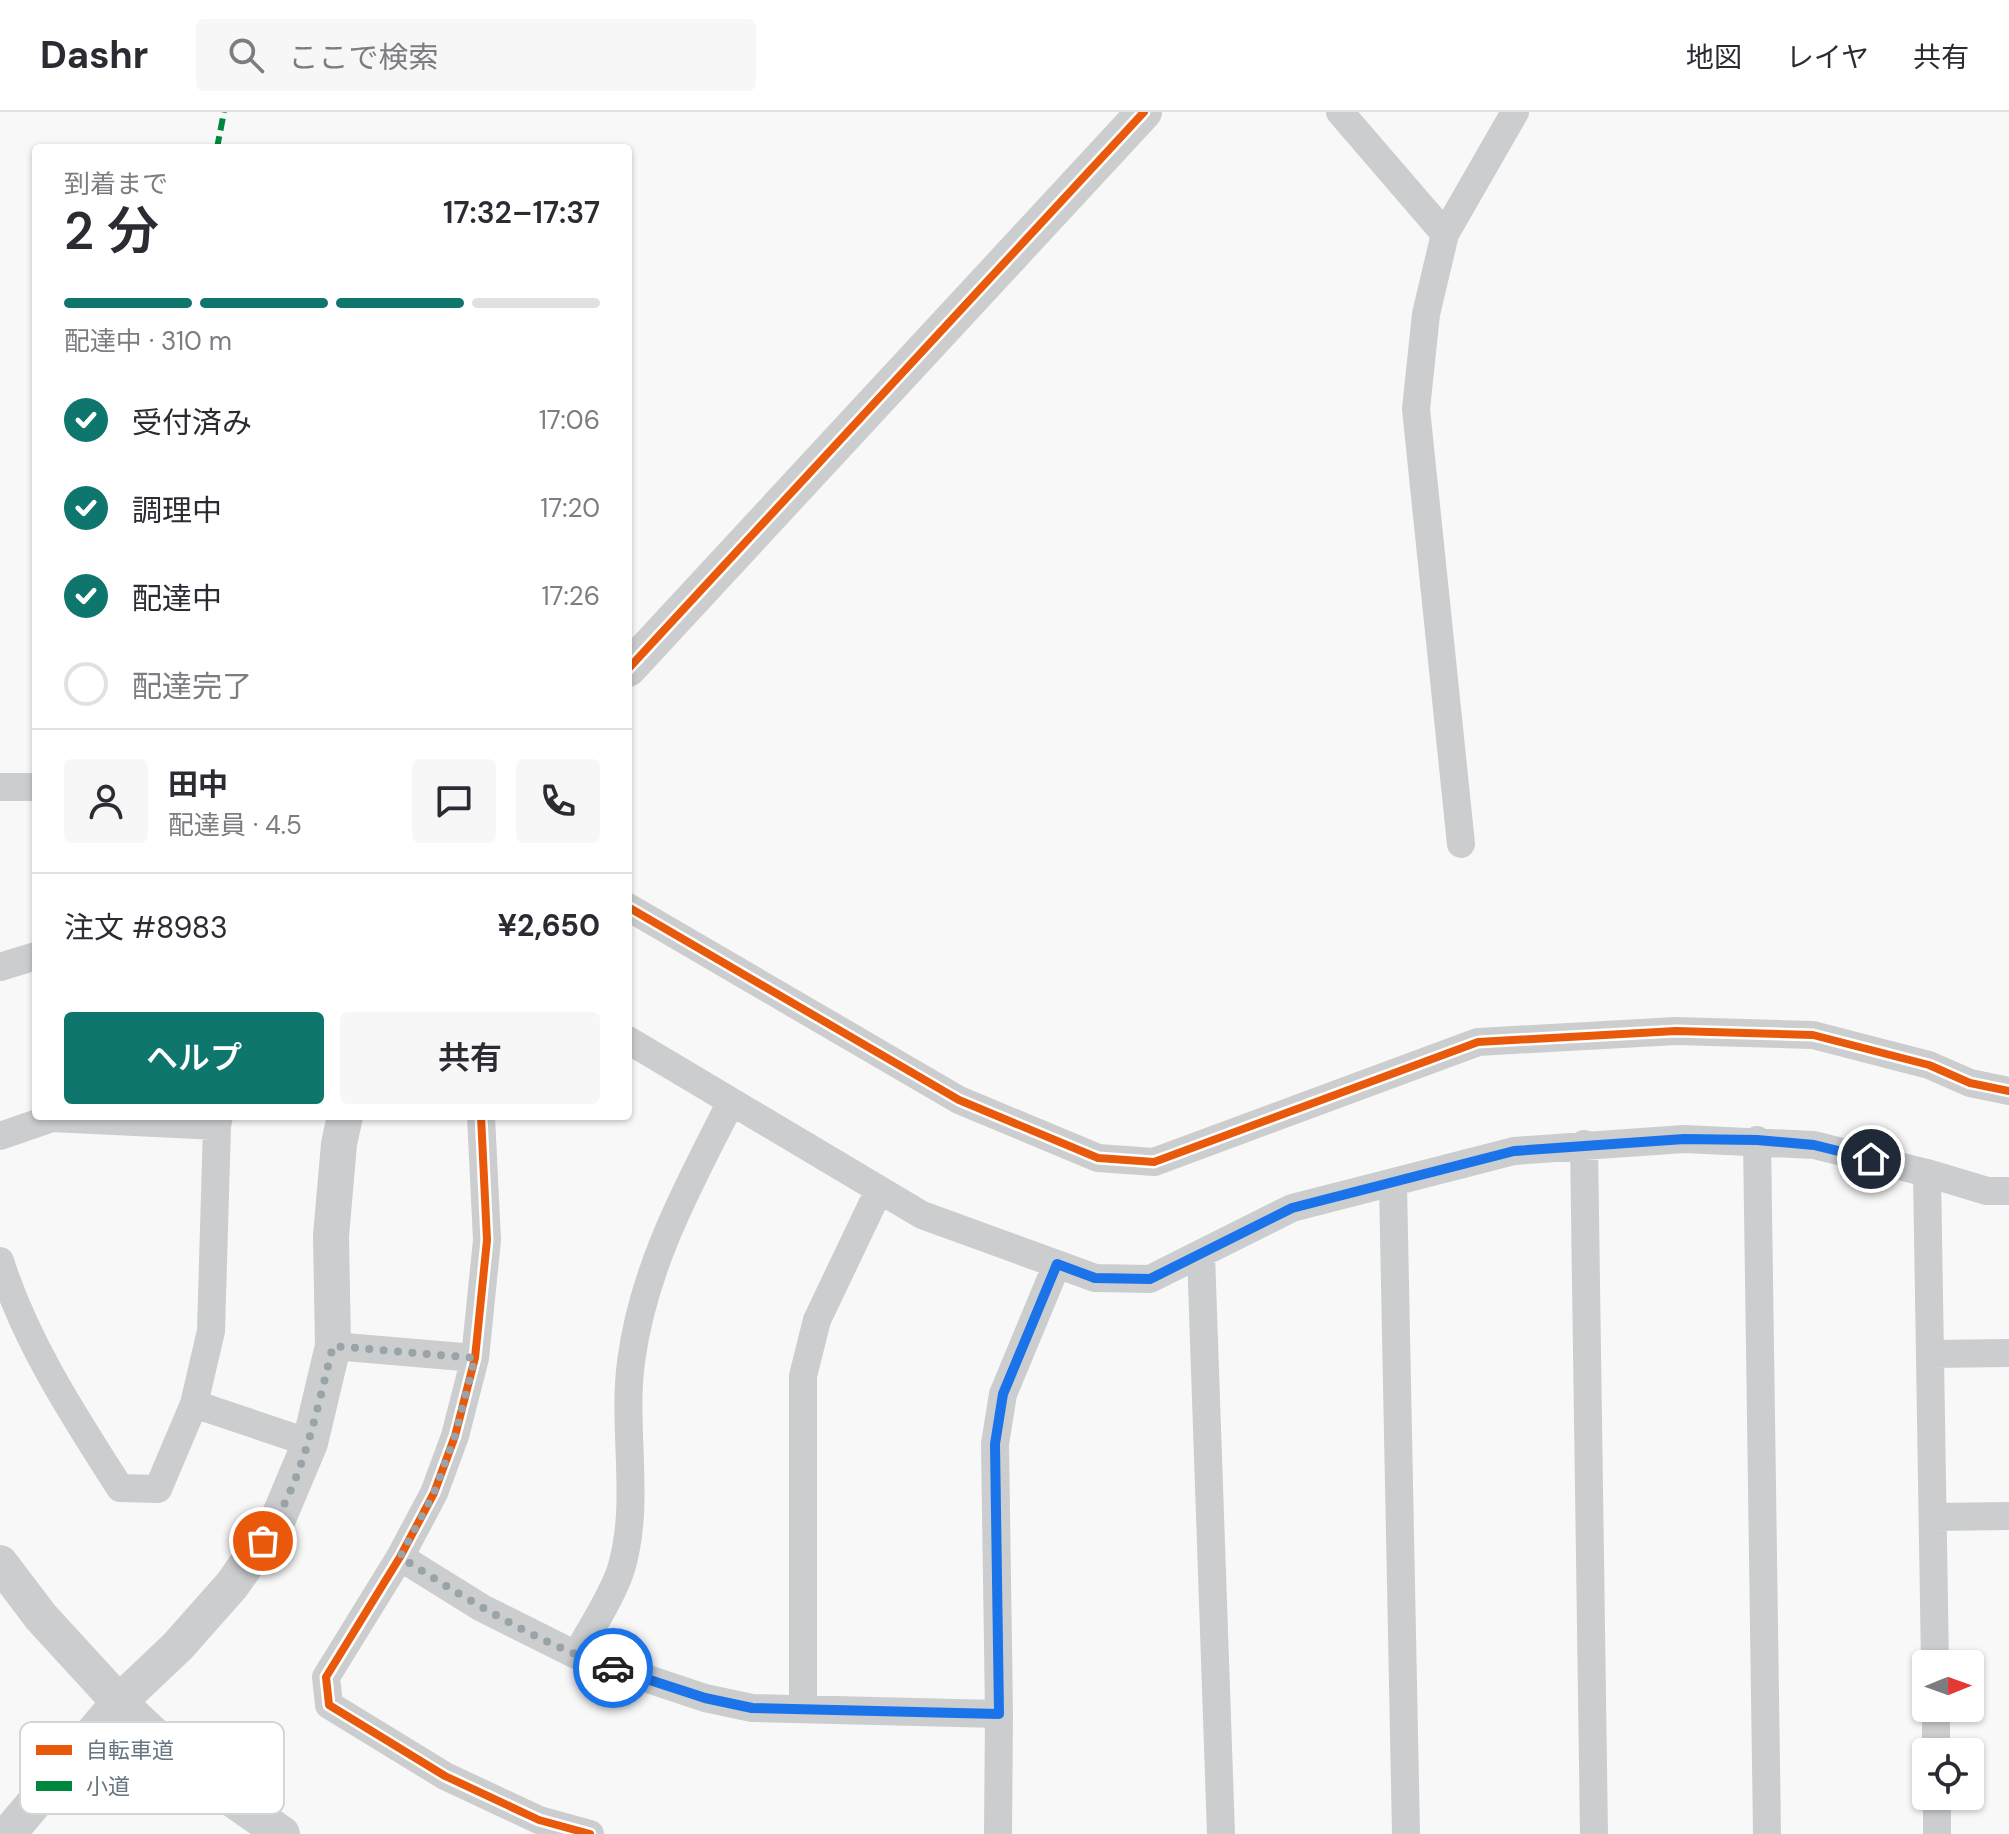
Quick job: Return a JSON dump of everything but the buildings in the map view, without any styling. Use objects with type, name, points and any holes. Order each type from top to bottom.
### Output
[{"type":"street","points":[[632,665],[1144,112]]},
{"type":"street","points":[[1340,112],[1445,234]]},
{"type":"street","points":[[1461,844],[1416,409],[1426,314],[1445,234],[1515,112]]},
{"type":"street","points":[[0,787],[32,787]]},
{"type":"street","points":[[632,909],[959,1100],[1098,1158],[1154,1162],[1478,1042],[1676,1031],[1813,1035],[1929,1065],[1970,1083],[2009,1091]]},
{"type":"street","points":[[0,967],[32,957]]},
{"type":"street","points":[[632,1042],[922,1215],[1095,1278],[1150,1279],[1292,1208],[1514,1151],[1584,1144],[1684,1139],[1814,1145],[1987,1191],[2009,1191]]},
{"type":"street","points":[[576,1655],[620,1570],[628,1529],[631,1364],[646,1291],[671,1220],[731,1102]]},
{"type":"street","points":[[0,1136],[46,1120]]},
{"type":"street","points":[[0,1261],[10,1292],[66,1403],[120,1488],[158,1489],[194,1404],[211,1331],[218,1121],[163,1120]]},
{"type":"street","points":[[102,1722],[178,1646],[232,1585],[278,1519],[310,1443],[333,1346],[331,1236],[339,1144],[344,1120]]},
{"type":"street","points":[[481,1120],[487,1240],[475,1358],[455,1436],[434,1493],[400,1557],[326,1677],[329,1705],[445,1776],[539,1820],[590,1834]]},
{"type":"street","points":[[1757,1140],[1767,1834]]},
{"type":"street","points":[[1584,1144],[1594,1834]]},
{"type":"street","points":[[1927,1173],[1935,1650]]},
{"type":"street","points":[[1393,1184],[1406,1834]]},
{"type":"street","points":[[803,1709],[803,1376],[817,1320],[879,1190]]},
{"type":"street","points":[[1201,1254],[1221,1834]]},
{"type":"street","points":[[998,1834],[995,1444],[1003,1394],[1057,1264]]},
{"type":"street","points":[[333,1346],[475,1358]]},
{"type":"street","points":[[1930,1354],[2009,1353]]},
{"type":"street","points":[[194,1404],[310,1443]]},
{"type":"street","points":[[1933,1517],[2009,1516]]},
{"type":"street","points":[[400,1557],[482,1608],[576,1655],[705,1698],[752,1708],[999,1714]]},
{"type":"street","points":[[0,1563],[41,1617],[140,1722]]},
{"type":"street","points":[[1937,1810],[1937,1834]]},
{"type":"street","points":[[8,1834],[25,1814]]},
{"type":"street","points":[[254,1814],[282,1834]]},
{"type":"marked path","points":[[218,144],[224,112]]},
{"type":"cycle path","points":[[632,665],[1144,112]]},
{"type":"cycle path","points":[[632,909],[959,1100],[1098,1158],[1154,1162],[1478,1042],[1676,1031],[1813,1035],[1929,1065],[1970,1083],[2009,1091]]},
{"type":"cycle path","points":[[481,1120],[487,1240],[475,1358],[455,1436],[434,1493],[400,1557],[326,1677],[329,1705],[445,1776],[539,1820],[590,1834]]},
{"type":"way so far","points":[[263,1541],[278,1519],[310,1443],[333,1346],[475,1358],[455,1436],[434,1493],[400,1557],[482,1608],[576,1655],[613,1668]]},
{"type":"route","points":[[613,1668],[705,1698],[752,1708],[999,1714],[995,1444],[1003,1394],[1057,1264],[1095,1278],[1150,1279],[1292,1208],[1514,1151],[1684,1139],[1757,1140],[1814,1145],[1871,1159]]}]
